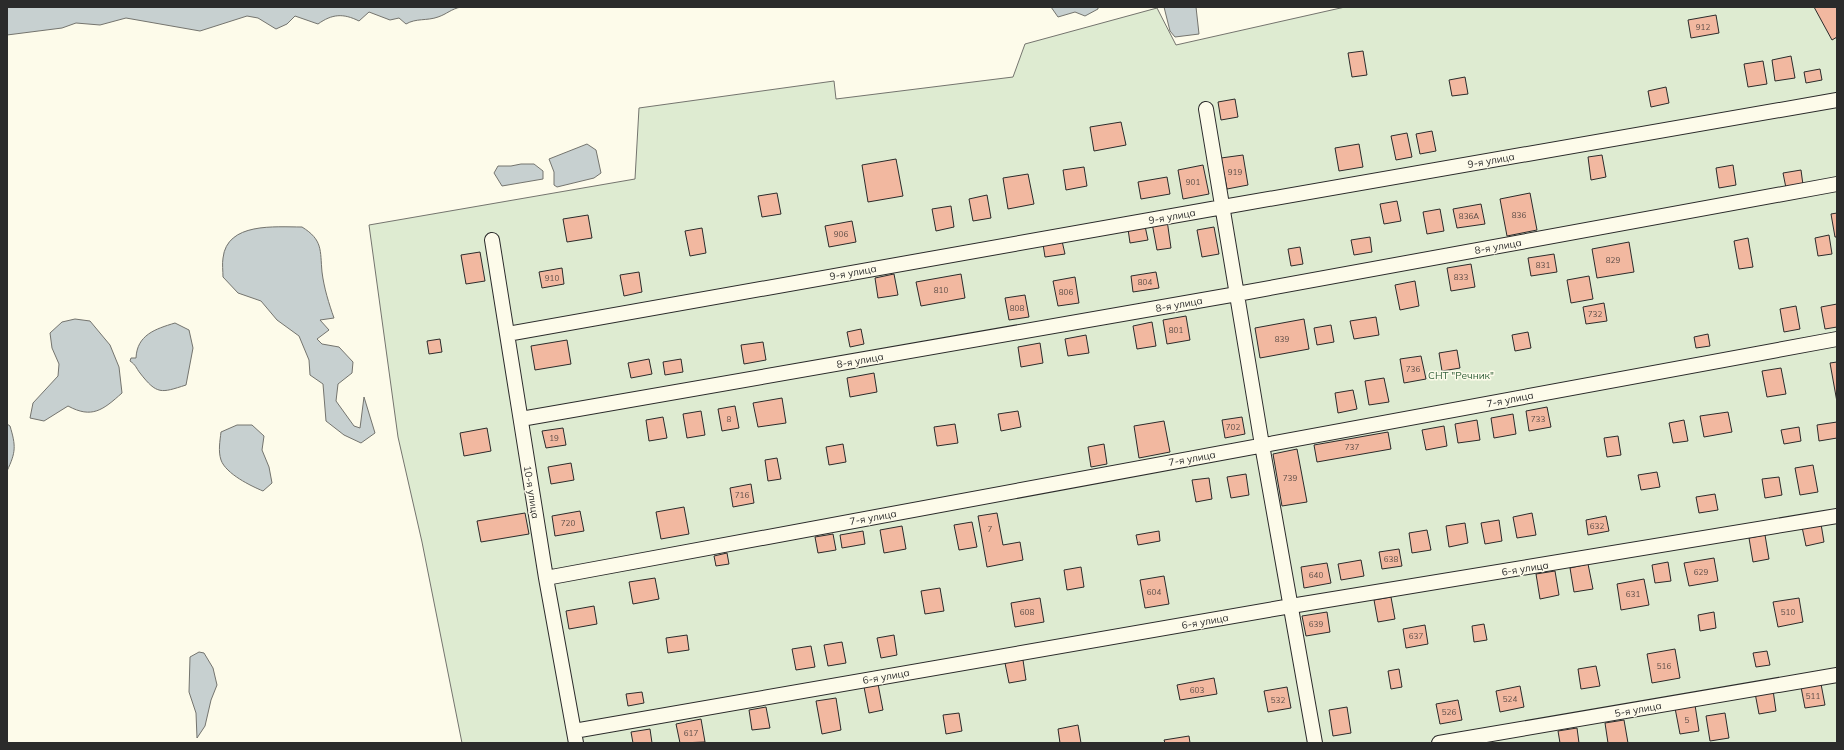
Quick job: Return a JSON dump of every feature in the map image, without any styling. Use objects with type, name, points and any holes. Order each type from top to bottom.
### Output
[{"type":"street","name":"9-я улица","points":[[507,334],[1223,206],[1837,100]]},
{"type":"street","points":[[1206,110],[1262,445],[1315,743]]},
{"type":"street","name":"8-я улица","points":[[520,419],[1237,294],[1837,184]]},
{"type":"street","name":"10-я улица","points":[[492,240],[546,578],[575,737]]},
{"type":"street","name":"7-я улица","points":[[546,578],[1837,339]]},
{"type":"street","name":"6-я улица","points":[[575,737],[1291,606],[1837,516]]},
{"type":"street","name":"5-я улица","points":[[1439,743],[1837,675]]},
{"type":"green space","name":"СНТ \"Речник\"","points":[[1345,7],[1837,7],[1837,743],[462,743],[422,542],[398,437],[369,225],[635,179],[639,108],[834,81],[836,99],[1013,77],[1025,44],[1157,8],[1176,45]]},
{"type":"shaded area","points":[[7,7],[461,7],[438,17],[414,21],[406,24],[399,18],[390,20],[369,12],[359,21],[353,18],[338,16],[328,18],[318,24],[295,16],[287,24],[276,29],[258,18],[247,16],[200,31],[126,18],[100,25],[76,23],[62,28],[7,35]]},
{"type":"shaded area","points":[[1051,7],[1098,7],[1098,9],[1085,16],[1075,12],[1058,17]]},
{"type":"shaded area","points":[[1164,7],[1196,7],[1199,34],[1175,37],[1170,31]]},
{"type":"shaded area","points":[[587,144],[596,150],[601,173],[594,178],[557,187],[554,185],[554,172],[549,159]]},
{"type":"shaded area","points":[[534,164],[543,171],[543,179],[502,186],[494,173],[498,166]]},
{"type":"shaded area","points":[[266,227],[302,227],[314,236],[319,246],[324,284],[334,318],[320,320],[329,330],[317,339],[322,344],[339,347],[353,362],[352,373],[338,384],[336,401],[354,426],[360,428],[364,397],[375,433],[361,443],[344,435],[326,421],[323,384],[310,375],[309,360],[299,336],[277,320],[261,301],[238,293],[223,277],[223,258],[226,246],[233,238],[243,232]]},
{"type":"shaded area","points":[[75,319],[90,321],[110,345],[119,367],[122,393],[109,404],[97,411],[84,412],[68,406],[44,421],[30,418],[33,403],[58,376],[59,364],[52,348],[50,333],[62,322]]},
{"type":"shaded area","points":[[175,323],[189,330],[193,348],[186,385],[165,391],[155,389],[130,361],[131,358],[136,358],[137,350],[140,344],[148,334]]},
{"type":"shaded area","points":[[7,424],[10,426],[14,449],[7,471]]},
{"type":"shaded area","points":[[237,425],[252,425],[264,436],[262,450],[269,467],[272,483],[263,491],[233,475],[221,460],[219,450],[221,432]]},
{"type":"shaded area","points":[[199,652],[204,653],[213,668],[217,685],[211,700],[205,726],[197,738],[196,713],[189,692],[190,657]]},
{"type":"building","points":[[1814,7],[1837,7],[1837,37],[1832,40]]},
{"type":"building","points":[[1716,15],[1719,33],[1691,38],[1688,20]]},
{"type":"building","points":[[1363,51],[1367,75],[1352,77],[1348,53]]},
{"type":"building","points":[[1791,56],[1795,78],[1775,81],[1772,60]]},
{"type":"building","points":[[1763,61],[1767,84],[1748,87],[1744,64]]},
{"type":"building","points":[[1820,69],[1822,80],[1806,83],[1804,72]]},
{"type":"building","points":[[1465,77],[1468,94],[1452,96],[1449,80]]},
{"type":"building","points":[[1666,87],[1669,103],[1651,107],[1648,91]]},
{"type":"building","points":[[1235,99],[1238,117],[1221,120],[1218,102]]},
{"type":"building","points":[[1121,122],[1126,145],[1094,151],[1090,127]]},
{"type":"building","points":[[1432,131],[1436,151],[1420,154],[1416,134]]},
{"type":"building","points":[[1407,133],[1412,157],[1396,160],[1391,136]]},
{"type":"building","points":[[1359,144],[1363,167],[1339,171],[1335,148]]},
{"type":"building","points":[[1243,155],[1248,185],[1227,189],[1221,158]]},
{"type":"building","points":[[1602,155],[1606,177],[1591,180],[1588,157]]},
{"type":"building","points":[[896,159],[903,196],[868,202],[862,165]]},
{"type":"building","points":[[1203,165],[1209,194],[1183,199],[1178,170]]},
{"type":"building","points":[[1733,165],[1736,185],[1719,188],[1716,168]]},
{"type":"building","points":[[1084,167],[1087,186],[1066,190],[1063,170]]},
{"type":"building","points":[[1801,170],[1803,185],[1786,188],[1783,173]]},
{"type":"building","points":[[1028,174],[1034,204],[1008,209],[1003,178]]},
{"type":"building","points":[[1167,177],[1170,194],[1141,199],[1138,182]]},
{"type":"building","points":[[777,193],[781,214],[762,217],[758,196]]},
{"type":"building","points":[[1530,193],[1537,230],[1507,236],[1500,199]]},
{"type":"building","points":[[987,195],[991,218],[973,221],[969,199]]},
{"type":"building","points":[[1397,201],[1401,221],[1384,224],[1380,204]]},
{"type":"building","points":[[1481,204],[1485,224],[1457,228],[1453,209]]},
{"type":"building","points":[[951,206],[954,227],[936,231],[932,209]]},
{"type":"building","points":[[1440,209],[1444,231],[1427,234],[1423,212]]},
{"type":"building","points":[[1837,213],[1837,237],[1835,237],[1831,214]]},
{"type":"building","points":[[588,215],[592,238],[567,242],[563,219]]},
{"type":"building","points":[[1167,220],[1171,248],[1157,250],[1152,223]]},
{"type":"building","points":[[852,221],[856,242],[829,247],[825,226]]},
{"type":"building","points":[[1145,226],[1148,240],[1130,243],[1128,229]]},
{"type":"building","points":[[1214,227],[1219,254],[1202,257],[1197,230]]},
{"type":"building","points":[[702,228],[706,253],[690,256],[685,231]]},
{"type":"building","points":[[1829,235],[1832,254],[1818,256],[1815,238]]},
{"type":"building","points":[[1370,237],[1372,252],[1354,255],[1351,240]]},
{"type":"building","points":[[1748,238],[1753,267],[1739,269],[1734,241]]},
{"type":"building","points":[[1062,241],[1065,254],[1045,257],[1043,244]]},
{"type":"building","points":[[1629,242],[1634,272],[1597,278],[1592,249]]},
{"type":"building","points":[[1300,247],[1303,264],[1291,266],[1288,249]]},
{"type":"building","points":[[480,252],[485,281],[466,284],[461,255]]},
{"type":"building","points":[[1554,254],[1557,272],[1531,276],[1528,258]]},
{"type":"building","points":[[1471,264],[1475,287],[1451,291],[1447,268]]},
{"type":"building","points":[[562,268],[564,284],[542,288],[539,272]]},
{"type":"building","points":[[639,272],[642,292],[624,296],[620,275]]},
{"type":"building","points":[[1156,272],[1159,288],[1133,292],[1131,276]]},
{"type":"building","points":[[894,274],[898,295],[878,298],[875,278]]},
{"type":"building","points":[[961,274],[965,298],[921,306],[916,282]]},
{"type":"building","points":[[1589,276],[1593,299],[1571,303],[1567,280]]},
{"type":"building","points":[[1075,277],[1079,303],[1058,306],[1053,281]]},
{"type":"building","points":[[1415,281],[1419,306],[1400,310],[1395,285]]},
{"type":"building","points":[[1025,295],[1029,317],[1009,320],[1005,298]]},
{"type":"building","points":[[1604,303],[1607,321],[1586,324],[1583,307]]},
{"type":"building","points":[[1837,304],[1837,327],[1825,329],[1821,307]]},
{"type":"building","points":[[1796,306],[1800,329],[1784,332],[1780,309]]},
{"type":"building","points":[[1186,316],[1190,340],[1167,344],[1163,320]]},
{"type":"building","points":[[1376,317],[1379,335],[1354,339],[1350,321]]},
{"type":"building","points":[[1304,319],[1309,349],[1260,358],[1255,328]]},
{"type":"building","points":[[1152,322],[1156,346],[1137,349],[1133,326]]},
{"type":"building","points":[[1331,325],[1334,342],[1317,345],[1314,328]]},
{"type":"building","points":[[861,329],[864,344],[850,347],[847,332]]},
{"type":"building","points":[[1528,332],[1531,348],[1515,351],[1512,335]]},
{"type":"building","points":[[1708,334],[1710,346],[1696,348],[1694,337]]},
{"type":"building","points":[[1086,335],[1089,353],[1068,356],[1065,339]]},
{"type":"building","points":[[440,339],[442,352],[429,354],[427,341]]},
{"type":"building","points":[[567,340],[571,364],[535,370],[531,346]]},
{"type":"building","points":[[763,342],[766,360],[744,364],[741,345]]},
{"type":"building","points":[[1040,343],[1043,363],[1021,367],[1018,347]]},
{"type":"building","points":[[1457,350],[1460,368],[1442,371],[1439,353]]},
{"type":"building","points":[[1421,356],[1426,379],[1404,383],[1400,359]]},
{"type":"building","points":[[649,359],[652,374],[631,378],[628,363]]},
{"type":"building","points":[[681,359],[683,372],[665,375],[663,362]]},
{"type":"building","points":[[1837,362],[1837,402],[1830,363]]},
{"type":"building","points":[[1781,368],[1786,394],[1767,397],[1762,371]]},
{"type":"building","points":[[874,373],[877,392],[850,397],[847,378]]},
{"type":"building","points":[[1384,378],[1389,402],[1369,405],[1365,381]]},
{"type":"building","points":[[1353,390],[1357,409],[1338,413],[1335,393]]},
{"type":"building","points":[[782,398],[786,423],[758,427],[753,403]]},
{"type":"building","points":[[735,406],[739,428],[722,431],[718,409]]},
{"type":"building","points":[[1547,407],[1551,427],[1529,431],[1526,411]]},
{"type":"building","points":[[701,411],[705,435],[687,438],[683,414]]},
{"type":"building","points":[[1018,411],[1021,427],[1001,431],[998,414]]},
{"type":"building","points":[[1728,412],[1732,432],[1704,437],[1700,416]]},
{"type":"building","points":[[1513,414],[1516,434],[1494,438],[1491,418]]},
{"type":"building","points":[[663,417],[667,438],[649,441],[646,420]]},
{"type":"building","points":[[1242,417],[1245,434],[1225,438],[1222,420]]},
{"type":"building","points":[[1477,420],[1480,440],[1458,443],[1455,424]]},
{"type":"building","points":[[1684,420],[1688,441],[1673,443],[1669,423]]},
{"type":"building","points":[[1164,421],[1170,452],[1139,458],[1134,426]]},
{"type":"building","points":[[1837,422],[1837,438],[1819,441],[1817,425]]},
{"type":"building","points":[[955,424],[958,443],[937,446],[934,427]]},
{"type":"building","points":[[1444,426],[1447,446],[1426,450],[1422,430]]},
{"type":"building","points":[[1799,427],[1801,441],[1784,444],[1781,430]]},
{"type":"building","points":[[487,428],[491,451],[464,456],[460,433]]},
{"type":"building","points":[[563,428],[566,445],[546,448],[542,431]]},
{"type":"building","points":[[1388,432],[1391,449],[1317,462],[1314,445]]},
{"type":"building","points":[[1618,436],[1621,455],[1607,457],[1604,438]]},
{"type":"building","points":[[843,444],[846,462],[829,465],[826,447]]},
{"type":"building","points":[[1104,444],[1107,464],[1091,467],[1088,447]]},
{"type":"building","points":[[1297,449],[1307,502],[1282,506],[1273,454]]},
{"type":"building","points":[[777,458],[781,479],[768,481],[765,460]]},
{"type":"building","points":[[571,463],[574,480],[551,484],[548,467]]},
{"type":"building","points":[[1813,465],[1818,492],[1800,495],[1795,468]]},
{"type":"building","points":[[1657,472],[1660,487],[1641,490],[1638,475]]},
{"type":"building","points":[[1246,474],[1249,495],[1231,498],[1227,477]]},
{"type":"building","points":[[1779,477],[1782,495],[1765,498],[1762,479]]},
{"type":"building","points":[[1209,478],[1212,499],[1196,502],[1192,480]]},
{"type":"building","points":[[751,484],[754,503],[733,507],[730,488]]},
{"type":"building","points":[[1715,494],[1718,510],[1699,513],[1696,497]]},
{"type":"building","points":[[684,507],[689,534],[661,539],[656,512]]},
{"type":"building","points":[[580,511],[584,531],[555,536],[552,516]]},
{"type":"building","points":[[525,513],[529,534],[481,542],[477,521]]},
{"type":"building","points":[[997,513],[1003,545],[1020,542],[1023,560],[987,567],[978,516]]},
{"type":"building","points":[[1532,513],[1536,535],[1517,538],[1513,517]]},
{"type":"building","points":[[1606,516],[1609,531],[1588,535],[1586,520]]},
{"type":"building","points":[[1499,520],[1502,541],[1485,544],[1481,523]]},
{"type":"building","points":[[972,522],[977,547],[959,550],[954,525]]},
{"type":"building","points":[[1465,523],[1468,543],[1449,547],[1446,526]]},
{"type":"building","points":[[1821,524],[1824,542],[1806,546],[1802,527]]},
{"type":"building","points":[[902,526],[906,549],[884,553],[880,530]]},
{"type":"building","points":[[1427,530],[1431,550],[1412,553],[1409,533]]},
{"type":"building","points":[[863,531],[865,544],[842,548],[840,535]]},
{"type":"building","points":[[1159,531],[1160,541],[1138,545],[1136,535]]},
{"type":"building","points":[[833,534],[836,550],[818,553],[815,537]]},
{"type":"building","points":[[1765,535],[1769,559],[1753,562],[1749,538]]},
{"type":"building","points":[[1399,549],[1402,566],[1382,569],[1379,552]]},
{"type":"building","points":[[727,553],[729,564],[716,566],[714,556]]},
{"type":"building","points":[[1714,558],[1718,581],[1689,586],[1684,563]]},
{"type":"building","points":[[1361,560],[1364,576],[1341,580],[1338,564]]},
{"type":"building","points":[[1668,562],[1671,581],[1655,583],[1652,565]]},
{"type":"building","points":[[1327,563],[1331,583],[1304,588],[1301,567]]},
{"type":"building","points":[[1588,564],[1593,589],[1574,592],[1570,568]]},
{"type":"building","points":[[1081,567],[1084,587],[1067,590],[1064,570]]},
{"type":"building","points":[[1555,571],[1559,595],[1540,599],[1536,574]]},
{"type":"building","points":[[1164,576],[1169,604],[1145,608],[1140,580]]},
{"type":"building","points":[[655,578],[659,599],[633,604],[629,582]]},
{"type":"building","points":[[1644,579],[1649,605],[1621,610],[1617,584]]},
{"type":"building","points":[[940,588],[944,611],[925,614],[921,591]]},
{"type":"building","points":[[1391,597],[1395,619],[1378,622],[1374,600]]},
{"type":"building","points":[[1040,598],[1044,622],[1015,627],[1011,603]]},
{"type":"building","points":[[1799,598],[1803,622],[1778,627],[1773,602]]},
{"type":"building","points":[[594,606],[597,624],[569,629],[566,611]]},
{"type":"building","points":[[1327,612],[1330,632],[1306,636],[1302,616]]},
{"type":"building","points":[[1714,612],[1716,628],[1700,631],[1698,615]]},
{"type":"building","points":[[1484,624],[1487,640],[1474,642],[1472,626]]},
{"type":"building","points":[[1425,625],[1428,644],[1406,648],[1403,629]]},
{"type":"building","points":[[687,635],[689,650],[668,653],[666,638]]},
{"type":"building","points":[[894,635],[897,655],[881,658],[877,638]]},
{"type":"building","points":[[842,642],[846,663],[828,666],[824,645]]},
{"type":"building","points":[[811,646],[815,667],[796,670],[792,649]]},
{"type":"building","points":[[1675,649],[1680,678],[1652,683],[1647,654]]},
{"type":"building","points":[[1767,651],[1770,665],[1756,667],[1753,653]]},
{"type":"building","points":[[1023,660],[1026,680],[1009,683],[1005,663]]},
{"type":"building","points":[[1596,666],[1600,686],[1581,689],[1578,669]]},
{"type":"building","points":[[1399,669],[1402,687],[1391,689],[1388,671]]},
{"type":"building","points":[[1214,678],[1217,694],[1180,700],[1177,685]]},
{"type":"building","points":[[878,684],[883,710],[869,713],[864,687]]},
{"type":"building","points":[[1821,684],[1825,705],[1805,708],[1801,687]]},
{"type":"building","points":[[1520,686],[1524,707],[1500,712],[1496,691]]},
{"type":"building","points":[[1287,687],[1291,708],[1268,712],[1264,691]]},
{"type":"building","points":[[1773,690],[1776,711],[1759,714],[1755,693]]},
{"type":"building","points":[[642,692],[644,703],[628,706],[626,694]]},
{"type":"building","points":[[836,698],[841,730],[822,734],[816,701]]},
{"type":"building","points":[[1458,700],[1462,720],[1440,724],[1436,704]]},
{"type":"building","points":[[1695,705],[1699,731],[1680,734],[1675,708]]},
{"type":"building","points":[[766,707],[770,728],[752,730],[749,710]]},
{"type":"building","points":[[1347,707],[1351,733],[1333,736],[1329,710]]},
{"type":"building","points":[[959,713],[962,731],[946,734],[943,715]]},
{"type":"building","points":[[1725,713],[1729,738],[1710,741],[1706,716]]},
{"type":"building","points":[[701,719],[705,742],[680,743],[676,724]]},
{"type":"building","points":[[1624,720],[1628,743],[1608,743],[1605,723]]},
{"type":"building","points":[[1078,725],[1081,743],[1060,743],[1058,729]]},
{"type":"building","points":[[1577,728],[1579,743],[1560,743],[1558,731]]},
{"type":"building","points":[[650,729],[652,743],[633,743],[631,732]]},
{"type":"building","points":[[1189,736],[1190,743],[1165,743],[1164,740]]}]
